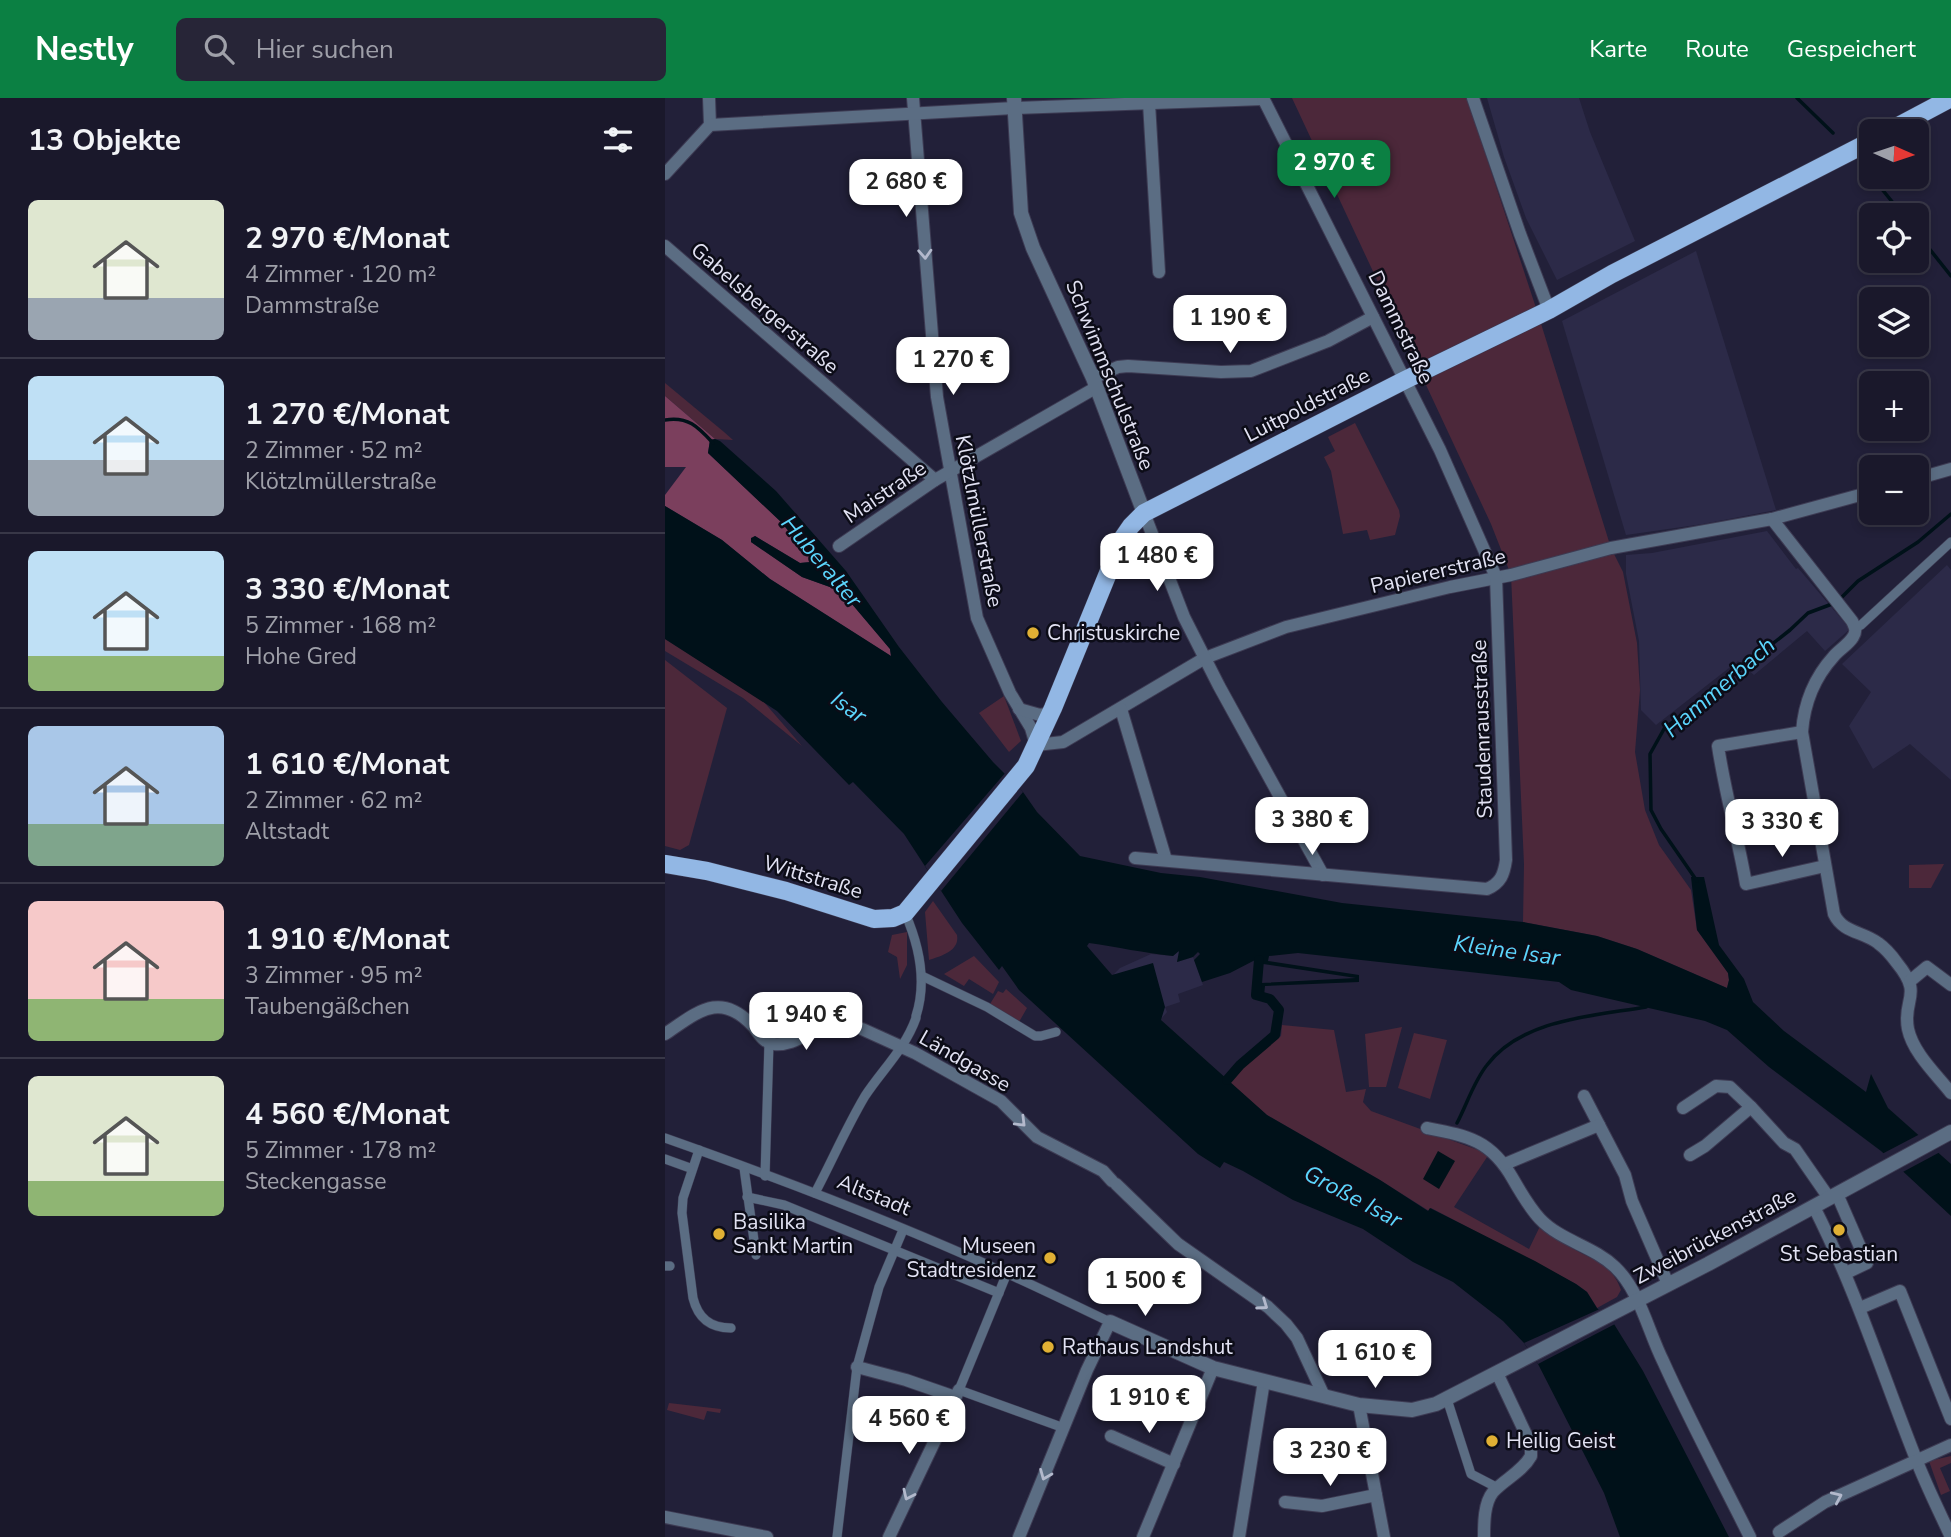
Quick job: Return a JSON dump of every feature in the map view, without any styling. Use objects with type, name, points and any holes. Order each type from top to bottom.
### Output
[{"type":"main road","points":[[1912,119],[1951,99]]},
{"type":"main road","name":"Luitpoldstraße","points":[[905,913],[1026,766],[1051,713],[1122,539],[1145,513],[1405,380],[1549,310],[1612,274],[1859,147]]},
{"type":"main road","name":"Wittstraße","points":[[665,864],[707,871],[786,891],[874,919],[893,918],[905,913]]},
{"type":"street","points":[[709,98],[710,125]]},
{"type":"street","name":"Klötzlmüllerstraße","points":[[913,98],[929,324],[937,397],[977,618],[1010,693],[1031,728],[1036,745]]},
{"type":"street","points":[[665,174],[710,125],[914,113],[1014,103],[1149,103],[1263,98]]},
{"type":"street","name":"Dammstraße","points":[[1263,98],[1440,450],[1496,577]]},
{"type":"street","points":[[1473,98],[1549,310]]},
{"type":"street","name":"Schwimmschulstraße","points":[[1014,103],[1021,213],[1033,248],[1095,383],[1184,617],[1323,875]]},
{"type":"street","points":[[1149,103],[1159,272]]},
{"type":"street","name":"Gabelsbergerstraße","points":[[665,246],[935,480]]},
{"type":"street","name":"Maistraße","points":[[839,545],[935,480],[950,474],[1118,367],[1251,371],[1328,341],[1373,317]]},
{"type":"street","points":[[1929,474],[1951,468]]},
{"type":"street","name":"Papiererstraße","points":[[1036,745],[1063,742],[1205,658],[1286,627],[1611,548],[1772,519],[1859,495]]},
{"type":"street","points":[[1772,519],[1855,628]]},
{"type":"street","points":[[1911,987],[1879,943],[1839,924],[1830,900],[1802,732],[1803,718],[1811,689],[1828,663],[1852,639],[1855,628],[1951,542]]},
{"type":"street","name":"Staudenrausstraße","points":[[1323,875],[1487,889],[1501,878],[1506,860],[1496,577]]},
{"type":"street","points":[[1019,709],[1040,715],[1051,713]]},
{"type":"street","points":[[1121,709],[1166,860]]},
{"type":"street","points":[[1802,732],[1718,746],[1726,799],[1737,832],[1746,884],[1825,866]]},
{"type":"street","points":[[1135,858],[1323,875]]},
{"type":"street","points":[[815,1194],[844,1131],[867,1093],[902,1047],[916,1017],[922,976],[905,913]]},
{"type":"street","points":[[1951,985],[1927,967],[1911,987],[1907,1020],[1908,1032],[1917,1049],[1951,1093]]},
{"type":"street","points":[[922,976],[986,1007],[1035,1036],[1056,1032]]},
{"type":"street","points":[[665,1034],[701,1010],[719,1007],[727,1008],[743,1017],[769,1043],[765,1176]]},
{"type":"street","name":"Ländgasse","points":[[769,1043],[788,1042],[824,1026],[841,1024],[902,1047],[1001,1101],[1037,1137],[1103,1171],[1178,1244],[1268,1307],[1297,1338],[1324,1396]]},
{"type":"street","points":[[1683,1108],[1716,1086],[1730,1087],[1784,1143],[1795,1149],[1833,1196],[1867,1263],[1846,1273]]},
{"type":"street","points":[[1584,1096],[1625,1175],[1668,1284]]},
{"type":"street","points":[[1690,1155],[1705,1146],[1751,1107]]},
{"type":"street","points":[[1505,1164],[1599,1125]]},
{"type":"street","points":[[1427,1128],[1469,1136],[1496,1153],[1541,1220],[1557,1234],[1596,1252],[1616,1267],[1637,1300],[1675,1388],[1751,1537]]},
{"type":"street","name":"Zweibrückenstraße","points":[[1497,1373],[1951,1132]]},
{"type":"street","name":"Altstadt","points":[[665,1138],[815,1194],[1007,1273],[1213,1367],[1359,1405],[1412,1410],[1447,1399],[1497,1373]]},
{"type":"street","points":[[699,1150],[683,1198],[682,1213],[693,1298],[695,1308],[704,1320],[719,1328],[731,1328]]},
{"type":"street","points":[[665,1159],[689,1168]]},
{"type":"street","points":[[744,1168],[756,1255]]},
{"type":"street","name":"Altstadt","points":[[747,1197],[784,1205],[998,1292]]},
{"type":"street","points":[[1814,1207],[1846,1273],[1917,1461],[1951,1537]]},
{"type":"street","points":[[837,1537],[857,1367],[879,1287],[903,1230]]},
{"type":"street","points":[[889,1537],[957,1393],[1007,1273]]},
{"type":"street","points":[[1860,1308],[1900,1291],[1951,1419]]},
{"type":"street","points":[[1019,1537],[1087,1370],[1110,1322]]},
{"type":"street","points":[[857,1367],[957,1393],[1064,1428]]},
{"type":"street","points":[[1143,1537],[1213,1367]]},
{"type":"street","points":[[1484,1537],[1492,1493],[1519,1472],[1531,1457],[1531,1445],[1497,1373]]},
{"type":"street","points":[[1239,1537],[1264,1381]]},
{"type":"street","points":[[1447,1399],[1471,1474],[1498,1488]]},
{"type":"street","points":[[1359,1405],[1384,1537]]},
{"type":"street","points":[[1111,1436],[1174,1464]]},
{"type":"street","points":[[1779,1532],[1825,1502],[1951,1445]]},
{"type":"street","points":[[1285,1502],[1322,1506],[1376,1495]]},
{"type":"street","points":[[665,1517],[767,1537]]},
{"type":"shaded area","points":[[1292,98],[1467,98],[1611,548],[1623,572],[1637,643],[1640,690],[1635,752],[1645,810],[1659,845],[1691,890],[1697,930],[1728,973],[1727,988],[1637,949],[1597,936],[1523,922],[1524,864],[1511,575],[1491,524]]},
{"type":"shaded area","points":[[1487,98],[1579,98],[1590,132],[1635,241],[1557,280],[1526,218]]},
{"type":"shaded area","points":[[1696,251],[1776,510],[1626,535],[1562,321]]},
{"type":"shaded area","points":[[665,383],[733,440],[715,439],[665,396]]},
{"type":"shaded area","points":[[665,396],[715,439],[710,440],[708,453],[780,521],[811,557],[811,562],[800,563],[755,536],[751,542],[802,577],[841,591],[890,649],[891,656],[770,579],[722,540],[665,506],[665,495],[686,467],[665,467]]},
{"type":"shaded area","points":[[1355,423],[1399,510],[1395,535],[1370,540],[1367,530],[1343,534],[1331,471],[1324,457],[1335,451],[1328,437]]},
{"type":"shaded area","points":[[1767,531],[1796,569],[1798,568],[1850,629],[1825,651],[1807,631],[1754,675],[1738,661],[1656,725],[1641,710],[1639,641],[1626,574],[1626,555],[1652,553]]},
{"type":"shaded area","points":[[1947,565],[1951,570],[1951,780],[1910,744],[1873,769],[1849,726],[1871,692],[1842,664]]},
{"type":"shaded area","points":[[665,639],[763,701],[802,746],[743,698],[665,651]]},
{"type":"shaded area","points":[[665,660],[727,708],[689,845],[680,850],[665,846]]},
{"type":"shaded area","points":[[1004,696],[1021,741],[1009,752],[979,713]]},
{"type":"shaded area","points":[[1944,864],[1931,888],[1909,888],[1909,865]]},
{"type":"shaded area","points":[[933,901],[957,935],[957,941],[949,952],[929,960],[925,912]]},
{"type":"shaded area","points":[[907,932],[907,965],[900,979],[897,957],[888,952],[892,935]]},
{"type":"shaded area","points":[[1178,951],[1180,953],[1177,962],[1193,957],[1203,985],[1178,994],[1180,1002],[1165,1007],[1167,1012],[1161,1019],[1114,974],[1120,968],[1151,954],[1173,956]]},
{"type":"shaded area","points":[[974,956],[999,982],[993,994],[969,979],[964,986],[944,974]]},
{"type":"shaded area","points":[[1006,989],[1027,1008],[1019,1022],[990,1004],[998,991],[1003,993]]},
{"type":"shaded area","points":[[1282,1025],[1334,1030],[1346,1092],[1366,1089],[1363,1102],[1371,1111],[1489,1154],[1454,1207],[1529,1249],[1542,1222],[1559,1240],[1611,1272],[1621,1290],[1617,1297],[1597,1308],[1587,1292],[1576,1284],[1431,1208],[1429,1211],[1267,1115],[1229,1082],[1247,1061],[1281,1036]]},
{"type":"shaded area","points":[[1402,1027],[1386,1087],[1369,1087],[1365,1034]]},
{"type":"shaded area","points":[[1414,1033],[1447,1040],[1430,1099],[1398,1088]]},
{"type":"shaded area","points":[[669,1403],[721,1409],[720,1413],[707,1411],[704,1420],[667,1410]]},
{"type":"shaded area","points":[[1951,1456],[1951,1463],[1940,1468],[1950,1491],[1941,1495],[1929,1461]]},
{"type":"water","points":[[715,439],[776,491],[846,571],[899,647],[942,702],[993,762],[1023,792],[1037,812],[1080,856],[1161,873],[1200,877],[1342,903],[1523,922],[1597,936],[1637,949],[1727,988],[1728,973],[1697,930],[1691,877],[1704,877],[1719,945],[1744,979],[1753,1002],[1784,1031],[1866,1092],[1871,1074],[1888,1108],[1951,1164],[1951,1216],[1881,1151],[1769,1067],[1727,1030],[1705,1021],[1571,990],[1559,982],[1298,953],[1269,956],[1268,961],[1359,975],[1359,982],[1265,986],[1264,996],[1260,996],[1261,983],[1356,978],[1263,964],[1263,961],[1257,959],[1230,973],[1202,982],[1194,960],[1200,954],[1198,952],[1193,957],[1177,962],[1179,951],[1173,956],[1089,943],[1087,946],[1112,975],[1153,963],[1165,1007],[1161,1020],[1267,1115],[1428,1211],[1430,1208],[1535,1261],[1587,1292],[1597,1308],[1614,1324],[1643,1371],[1729,1537],[1620,1537],[1604,1493],[1538,1364],[1524,1343],[1503,1321],[1453,1282],[1413,1262],[1363,1229],[1293,1200],[1224,1162],[1220,1168],[1198,1154],[1019,990],[1002,966],[999,970],[962,923],[904,834],[853,782],[849,785],[777,711],[665,639],[665,506],[722,540],[770,579],[891,656],[890,649],[841,591],[802,577],[751,542],[751,538],[755,536],[800,563],[811,562],[811,557],[780,521],[708,453],[710,440]]},
{"type":"water","points":[[1438,1151],[1455,1161],[1439,1189],[1423,1179]]},
{"type":"pier","points":[[1006,772],[1023,792],[941,891],[925,866]]},
{"type":"pier","points":[[1922,1133],[1942,1151],[1899,1174],[1880,1155]]},
{"type":"pier","points":[[1602,1308],[1615,1324],[1538,1364],[1524,1343]]},
{"type":"waterway","name":"Hammerbach","points":[[1797,98],[1833,133]]},
{"type":"waterway","name":"Hammerbach","points":[[1882,189],[1893,203]]},
{"type":"waterway","name":"Hammerbach","points":[[1929,248],[1951,276]]},
{"type":"waterway","name":"Huberalter","points":[[665,420],[686,421],[713,443]]},
{"type":"waterway","name":"Hammerbach","points":[[1839,600],[1858,581],[1918,542],[1951,514]]},
{"type":"waterway","name":"Hammerbach","points":[[1697,881],[1651,810],[1650,754],[1664,729],[1808,613],[1832,604]]},
{"type":"waterway","points":[[1227,1080],[1275,1035],[1279,1010],[1270,999],[1256,995],[1259,960]]},
{"type":"waterway","points":[[1457,1123],[1482,1071],[1502,1050],[1519,1038],[1560,1022],[1646,1007]]},
{"type":"place","name":"Christuskirche","points":[[1033,633]]},
{"type":"place","name":"St Sebastian","points":[[1839,1230]]},
{"type":"place","name":"Basilika Sankt Martin","points":[[719,1234]]},
{"type":"place","name":"Museen Stadtresidenz","points":[[1050,1258]]},
{"type":"place","name":"Rathaus Landshut","points":[[1048,1347]]},
{"type":"place","name":"Heilig Geist","points":[[1492,1441]]},
{"type":"water label","name":"Isar","points":[[849,707]]},
{"type":"water label","name":"Kleine Isar","points":[[1507,950]]},
{"type":"water label","name":"Große Isar","points":[[1353,1196]]}]
